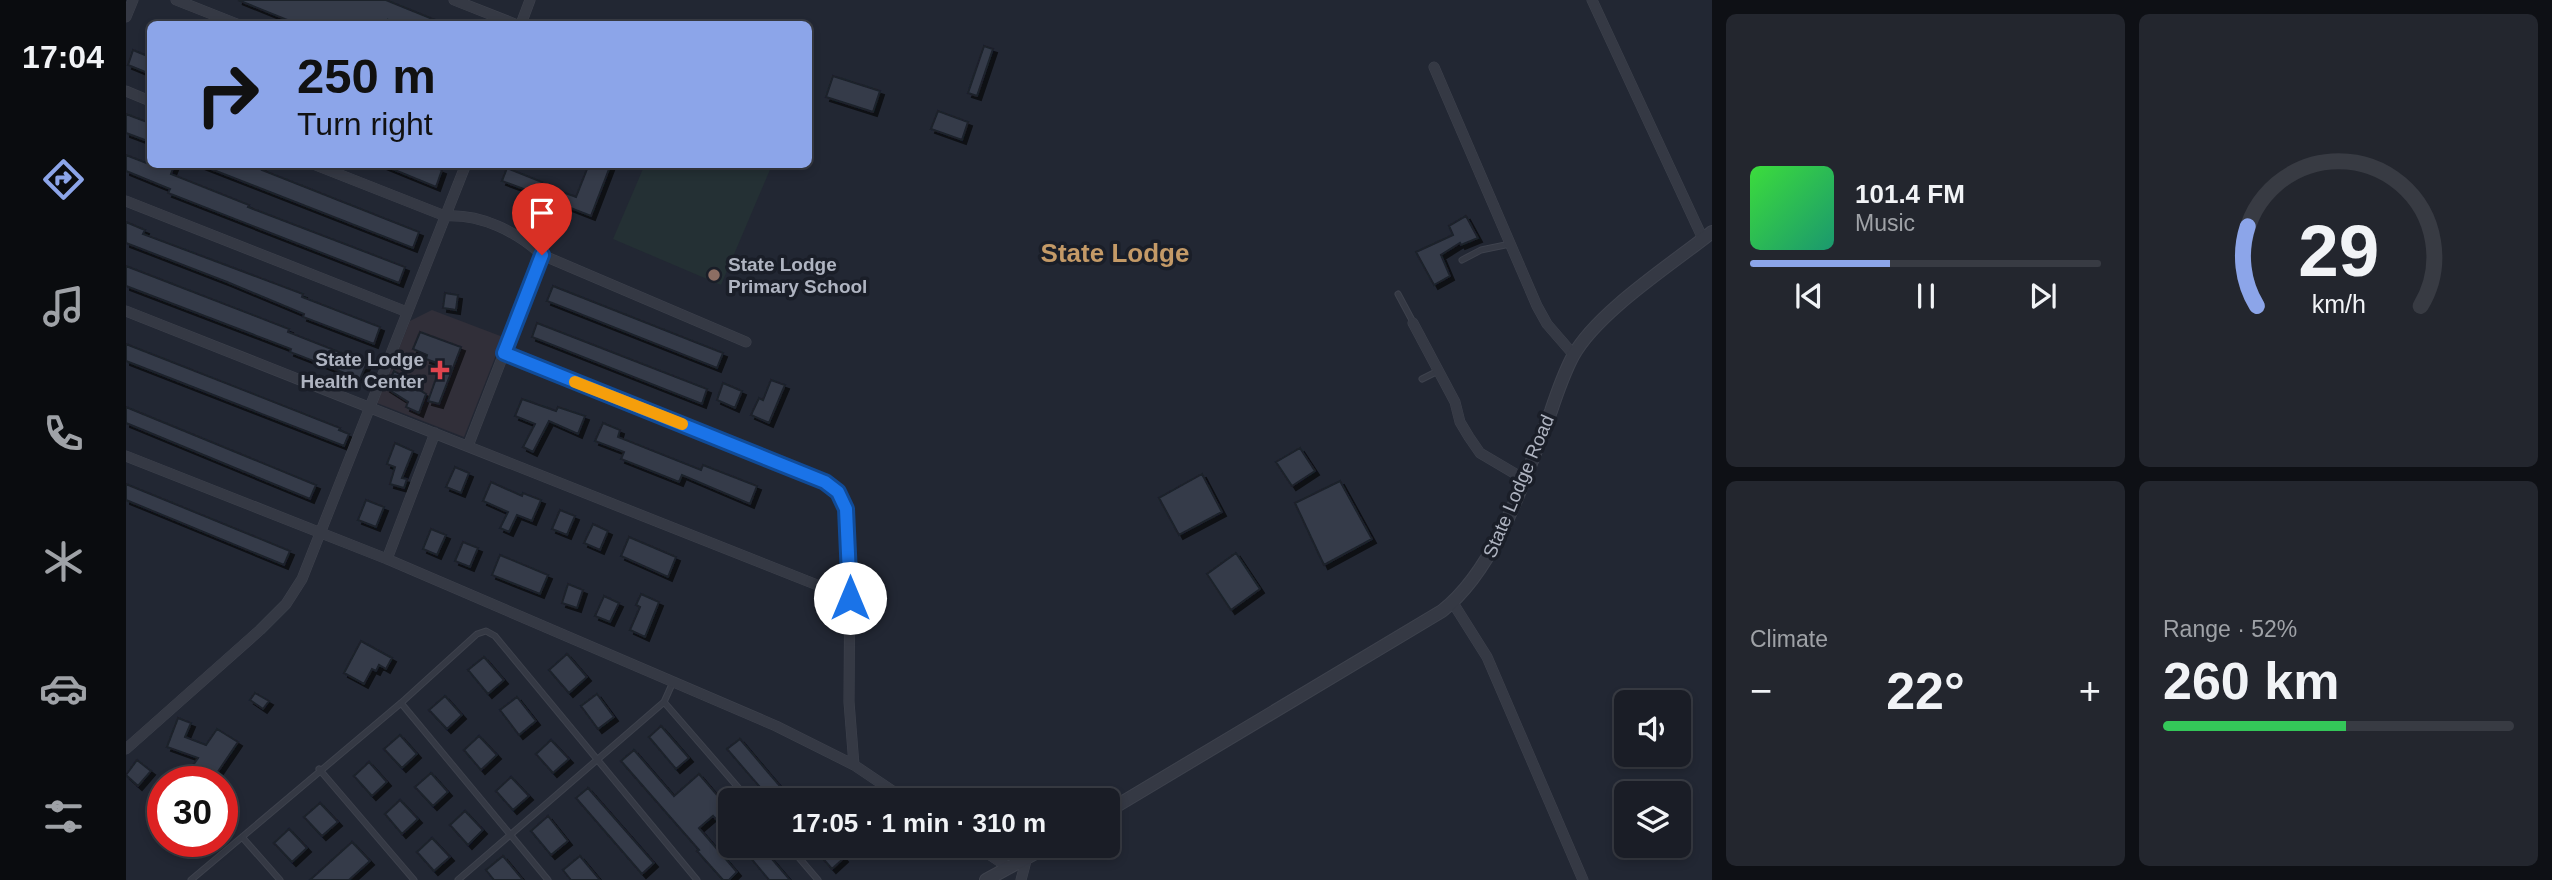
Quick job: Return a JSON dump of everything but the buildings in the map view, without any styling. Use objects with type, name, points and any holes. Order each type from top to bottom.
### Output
[{"type":"street","points":[[126,17],[133,0]]},
{"type":"street","points":[[176,0],[229,21]]},
{"type":"street","points":[[454,0],[507,21]]},
{"type":"street","points":[[522,21],[530,0]]},
{"type":"street","points":[[1592,0],[1708,235]]},
{"type":"street","points":[[1434,67],[1547,324],[1573,354]]},
{"type":"street","points":[[126,92],[147,100]]},
{"type":"street","points":[[323,168],[445,216],[465,215],[502,228],[528,242],[542,255],[746,342]]},
{"type":"street","points":[[126,749],[286,604],[302,579],[464,168]]},
{"type":"street","points":[[126,201],[407,312]]},
{"type":"street","name":"State Lodge Road","points":[[1120,804],[1453,603],[1485,562],[1524,479],[1573,354],[1603,318],[1708,235]]},
{"type":"street","points":[[468,446],[542,255]]},
{"type":"street","points":[[126,311],[850,598]]},
{"type":"street","points":[[1413,323],[1455,402],[1460,422],[1480,453],[1524,479]]},
{"type":"street","points":[[504,353],[825,482],[838,492],[846,509],[850,598],[849,702],[854,765]]},
{"type":"street","points":[[387,559],[435,433]]},
{"type":"street","points":[[126,456],[387,559],[776,726],[854,765],[888,788]]},
{"type":"street","points":[[1453,603],[1488,657],[1583,880]]},
{"type":"street","points":[[994,858],[1008,867]]},
{"type":"street","points":[[986,880],[1025,858]]},
{"type":"street","points":[[1021,880],[1027,858]]},
{"type":"lane","points":[[1462,260],[1481,250],[1510,244]]},
{"type":"lane","points":[[1398,294],[1413,323]]},
{"type":"lane","points":[[1422,379],[1438,371]]},
{"type":"lane","points":[[191,880],[319,769],[401,703],[477,634],[486,631],[495,636],[697,880]]},
{"type":"lane","points":[[458,880],[664,702],[673,682]]},
{"type":"lane","points":[[664,702],[739,788]]},
{"type":"lane","points":[[401,703],[548,880]]},
{"type":"lane","points":[[319,769],[414,880]]},
{"type":"lane","points":[[242,837],[280,880]]},
{"type":"lane","points":[[800,858],[818,880]]},
{"type":"shaded area","points":[[643,168],[771,168],[721,285],[613,239]]},
{"type":"shaded area","name":"State Lodge Health Center","points":[[432,310],[503,337],[464,437],[377,403],[410,321]]},
{"type":"slow traffic","points":[[575,382],[682,424]]},
{"type":"place","name":"State Lodge Primary School","points":[[714,275]]},
{"type":"place","name":"State Lodge Health Center","points":[[440,370]]},
{"type":"district","name":"State Lodge","points":[[1115,253]]},
{"type":"route","points":[[542,255],[504,353],[825,482],[838,492],[846,509],[850,598]]}]
